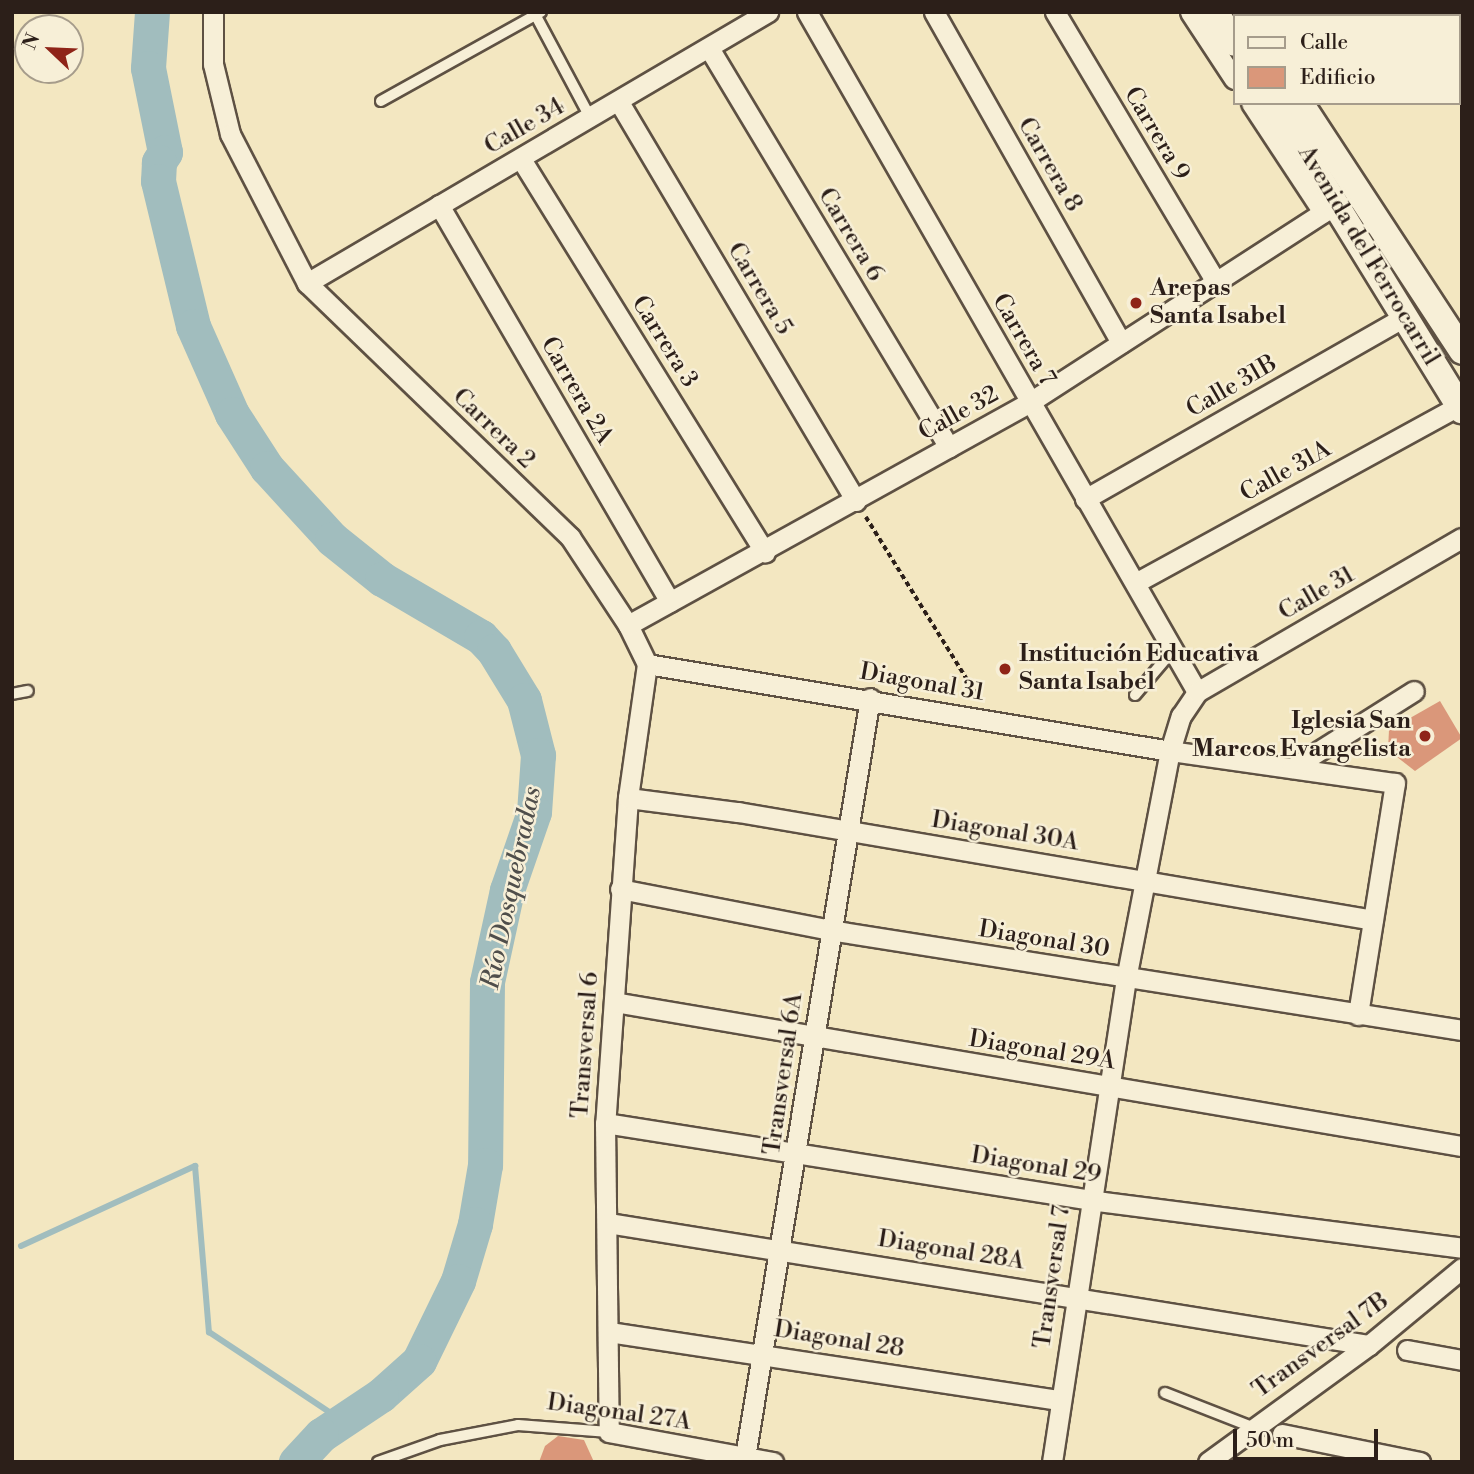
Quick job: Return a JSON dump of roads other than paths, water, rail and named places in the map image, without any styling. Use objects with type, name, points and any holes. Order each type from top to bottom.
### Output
[{"type":"main road","points":[[1215,12],[1232,39]]},
{"type":"main road","name":"Avenida del Ferrocarril","points":[[1274,105],[1331,207],[1460,407]]},
{"type":"main road","name":"Avenida del Ferrocarril","points":[[1303,105],[1459,340]]},
{"type":"street","name":"Carrera 2","points":[[213,12],[213,64],[229,134],[307,284],[570,537],[628,625]]},
{"type":"street","name":"Calle 34","points":[[307,284],[768,12]]},
{"type":"street","name":"Carrera 7","points":[[807,12],[1085,499],[1137,582],[1197,692]]},
{"type":"street","name":"Carrera 8","points":[[934,12],[1122,343]]},
{"type":"street","name":"Carrera 9","points":[[1055,12],[1216,282]]},
{"type":"street","points":[[1190,12],[1232,76]]},
{"type":"street","name":"Carrera 6","points":[[709,48],[949,447]]},
{"type":"street","name":"Carrera 5","points":[[619,102],[856,501]]},
{"type":"street","points":[[1253,105],[1331,207]]},
{"type":"street","name":"Carrera 3","points":[[521,159],[765,552]]},
{"type":"street","name":"Carrera 2A","points":[[439,205],[670,602]]},
{"type":"street","name":"Calle 32","points":[[628,625],[765,552],[1030,402],[1331,207]]},
{"type":"street","name":"Calle 31B","points":[[1085,499],[1404,317]]},
{"type":"street","name":"Calle 31A","points":[[1137,582],[1460,407]]},
{"type":"street","name":"Calle 31","points":[[1197,692],[1462,538]]},
{"type":"street","points":[[628,625],[647,664]]},
{"type":"street","name":"Diagonal 31","points":[[647,664],[870,698],[1170,751],[1395,783],[1373,920]]},
{"type":"street","name":"Transversal 6","points":[[609,1432],[608,1223],[604,1123],[628,797],[647,664]]},
{"type":"street","points":[[1292,768],[1414,691]]},
{"type":"street","name":"Transversal 7","points":[[1052,1462],[1089,1200],[1126,979],[1170,751],[1181,716],[1197,692]]},
{"type":"street","name":"Transversal 6A","points":[[745,1457],[870,698]]},
{"type":"street","name":"Diagonal 30A","points":[[628,797],[1145,880],[1373,920]]},
{"type":"street","name":"Diagonal 30","points":[[620,890],[830,930],[1126,979],[1462,1030]]},
{"type":"street","points":[[1358,1015],[1373,920]]},
{"type":"street","name":"Diagonal 29A","points":[[614,1002],[1462,1146]]},
{"type":"street","name":"Diagonal 29","points":[[604,1123],[1089,1200],[1462,1248]]},
{"type":"street","name":"Diagonal 28A","points":[[608,1223],[1076,1295],[1368,1345]]},
{"type":"street","name":"Transversal 7B","points":[[1208,1462],[1252,1427],[1368,1345],[1462,1268]]},
{"type":"street","name":"Diagonal 28","points":[[609,1332],[764,1353],[1061,1400]]},
{"type":"street","points":[[1407,1350],[1462,1360]]},
{"type":"street","name":"Diagonal 27A","points":[[609,1432],[773,1462]]},
{"type":"street","points":[[1282,1434],[1420,1462]]},
{"type":"lane","points":[[381,101],[539,14],[590,117]]},
{"type":"lane","points":[[1135,695],[1174,649]]},
{"type":"lane","points":[[12,694],[28,691]]},
{"type":"lane","points":[[1165,1393],[1252,1427]]},
{"type":"lane","name":"Diagonal 27A","points":[[378,1462],[440,1440],[519,1425],[609,1432]]},
{"type":"waterway","name":"Río Dosquebradas","points":[[152,12],[148,68],[165,152],[159,162],[158,181],[193,326],[232,414],[267,468],[332,539],[382,579],[481,637],[494,651],[524,700],[538,755],[534,812],[507,890],[487,982],[485,1165],[475,1224],[458,1281],[419,1361],[381,1395],[321,1435],[296,1462]]},
{"type":"waterway","points":[[21,1246],[195,1166],[209,1332],[340,1419]]},
{"type":"place","name":"Arepas Santa Isabel","points":[[1136,303]]},
{"type":"place","name":"Institución Educativa Santa Isabel","points":[[1005,669]]},
{"type":"place","name":"Iglesia San Marcos Evangelista","points":[[1425,736]]}]
